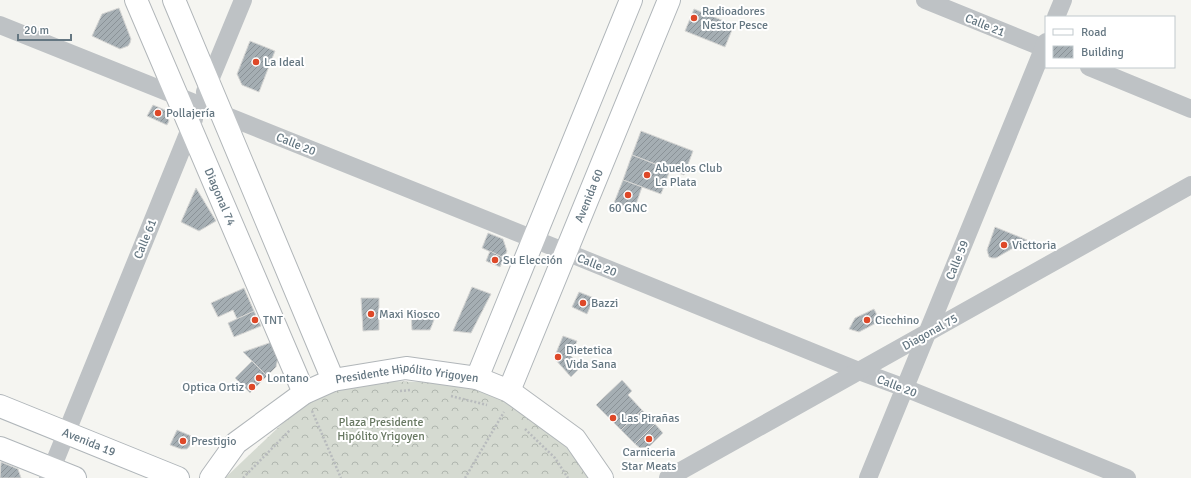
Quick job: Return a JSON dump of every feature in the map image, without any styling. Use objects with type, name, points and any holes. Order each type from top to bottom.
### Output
[{"type":"main road","name":"Diagonal 74","points":[[136,0],[311,407]]},
{"type":"main road","points":[[174,0],[333,380]]},
{"type":"main road","points":[[476,378],[631,0]]},
{"type":"main road","name":"Avenida 60","points":[[505,400],[669,0]]},
{"type":"main road","name":"Presidente Hipólito Yrigoyen","points":[[211,478],[236,443],[311,407],[333,380],[406,368],[476,378],[505,400],[575,439],[602,478]]},
{"type":"main road","name":"Avenida 19","points":[[0,406],[178,478]]},
{"type":"main road","points":[[0,448],[50,473],[74,478]]},
{"type":"street","name":"Calle 61","points":[[50,473],[242,0]]},
{"type":"street","name":"Calle 21","points":[[924,0],[1045,46]]},
{"type":"street","points":[[1056,16],[1063,0]]},
{"type":"street","name":"Calle 20","points":[[0,24],[1127,478]]},
{"type":"street","name":"Calle 59","points":[[868,478],[1045,46]]},
{"type":"street","points":[[1091,68],[1191,109]]},
{"type":"street","name":"Diagonal 75","points":[[668,478],[1191,185]]},
{"type":"path","points":[[400,391],[416,389]]},
{"type":"path","points":[[446,394],[488,405]]},
{"type":"path","points":[[465,478],[506,410],[505,400]]},
{"type":"path","points":[[311,407],[342,478]]},
{"type":"path","points":[[522,426],[555,458],[568,478]]},
{"type":"path","points":[[243,478],[292,428]]},
{"type":"green space","name":"Plaza Presidente Hipólito Yrigoyen","points":[[363,380],[475,384],[520,403],[593,473],[595,478],[225,478],[305,402]]},
{"type":"building","points":[[119,8],[131,39],[128,46],[120,49],[92,36],[102,14]]},
{"type":"building","points":[[694,9],[734,25],[725,47],[685,31]]},
{"type":"building","name":"La Ideal","points":[[250,41],[275,51],[259,92],[242,85],[237,74]]},
{"type":"building","name":"Pollajería","points":[[153,105],[165,110],[169,121],[167,125],[147,116]]},
{"type":"building","points":[[641,131],[693,151],[684,175],[632,155]]},
{"type":"building","name":"Abuelos Club La Plata","points":[[632,155],[670,170],[661,194],[623,180]]},
{"type":"building","name":"60 GNC","points":[[623,180],[642,187],[634,210],[614,203]]},
{"type":"building","points":[[196,188],[216,221],[199,231],[181,222]]},
{"type":"building","name":"Victtoria","points":[[995,227],[1027,240],[996,258],[989,257],[987,250]]},
{"type":"building","points":[[488,233],[503,239],[507,251],[504,258],[482,248]]},
{"type":"building","name":"Su Elección","points":[[490,251],[504,258],[500,267],[486,261]]},
{"type":"building","points":[[472,287],[491,294],[471,333],[453,331]]},
{"type":"building","points":[[244,288],[254,311],[237,319],[233,310],[218,317],[211,303]]},
{"type":"building","name":"Bazzi","points":[[579,292],[594,298],[587,314],[572,307]]},
{"type":"building","name":"Maxi Kiosco","points":[[361,298],[379,298],[379,330],[363,331]]},
{"type":"building","name":"Cicchino","points":[[874,309],[880,321],[859,332],[849,329],[855,318]]},
{"type":"building","points":[[254,311],[261,326],[234,337],[228,323]]},
{"type":"building","points":[[411,311],[434,320],[430,330],[412,330]]},
{"type":"building","points":[[563,336],[577,341],[571,356],[581,367],[571,377],[554,358]]},
{"type":"building","points":[[272,342],[278,358],[276,367],[267,376],[243,352]]},
{"type":"building","points":[[252,361],[267,376],[250,393],[235,378]]},
{"type":"building","points":[[622,380],[632,391],[628,395],[642,410],[621,430],[596,405]]},
{"type":"building","points":[[642,410],[655,424],[635,444],[621,430]]},
{"type":"building","name":"Carniceria Star Meats","points":[[655,424],[663,433],[649,447],[640,448],[635,444]]},
{"type":"building","name":"Prestigio","points":[[177,430],[196,438],[187,449],[181,449],[170,445]]},
{"type":"building","points":[[1,462],[18,469],[21,478],[0,478]]},
{"type":"place","name":"Radioadores Nestor Pesce","points":[[694,18]]},
{"type":"place","name":"La Ideal","points":[[256,62]]},
{"type":"place","name":"Pollajería","points":[[158,113]]},
{"type":"place","name":"Abuelos Club La Plata","points":[[647,175]]},
{"type":"place","name":"60 GNC","points":[[628,195]]},
{"type":"place","name":"Victtoria","points":[[1004,245]]},
{"type":"place","name":"Su Elección","points":[[495,260]]},
{"type":"place","name":"Bazzi","points":[[583,303]]},
{"type":"place","name":"Maxi Kiosco","points":[[371,314]]},
{"type":"place","name":"TNT","points":[[255,320]]},
{"type":"place","name":"Cicchino","points":[[867,320]]},
{"type":"place","name":"Dietetica Vida Sana","points":[[558,357]]},
{"type":"place","name":"Lontano","points":[[259,378]]},
{"type":"place","name":"Optica Ortiz","points":[[252,387]]},
{"type":"place","name":"Las Pirañas","points":[[613,418]]},
{"type":"place","name":"Carniceria Star Meats","points":[[649,439]]},
{"type":"place","name":"Prestigio","points":[[183,441]]}]
